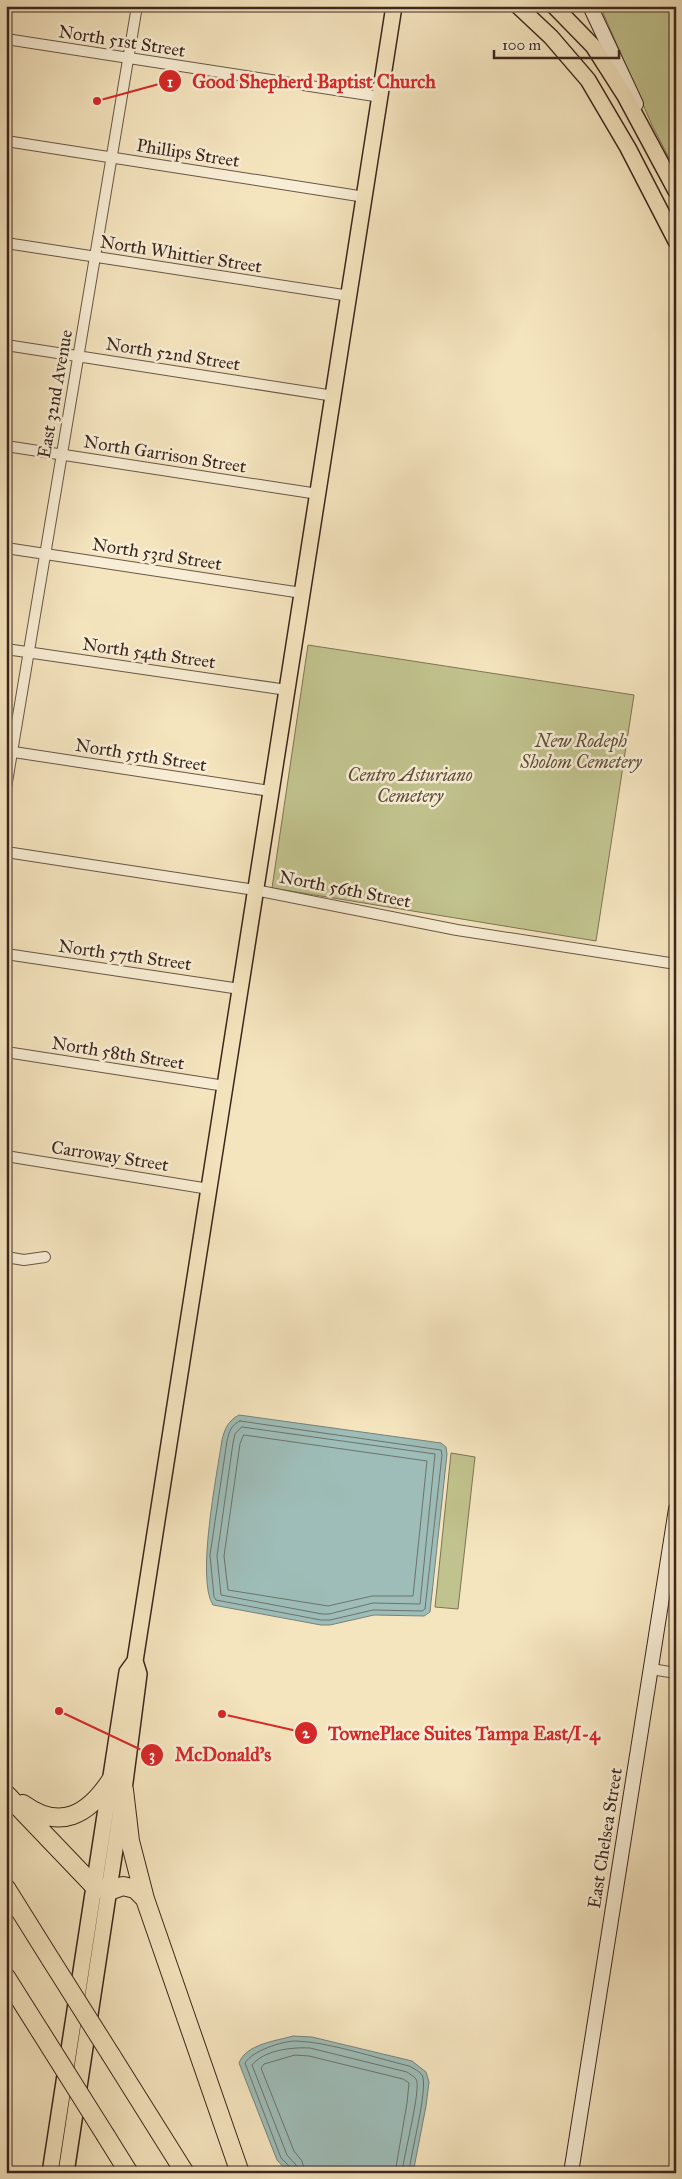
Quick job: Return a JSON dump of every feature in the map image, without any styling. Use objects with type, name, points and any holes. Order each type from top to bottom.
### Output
[{"type":"highway","points":[[6,1792],[37,1814],[56,1818],[85,1810],[118,1785],[145,1899],[240,2173]]},
{"type":"highway","points":[[6,1792],[102,1888],[123,1886],[135,1889],[145,1899]]},
{"type":"highway","points":[[6,1888],[185,2173]]},
{"type":"highway","points":[[6,1978],[129,2173]]},
{"type":"main road","points":[[50,2173],[102,1888],[118,1785],[126,1672],[135,1661],[394,6]]},
{"type":"main road","points":[[518,6],[551,37],[588,80],[672,225],[676,241]]},
{"type":"main road","points":[[554,6],[593,46],[625,96],[674,188]]},
{"type":"main road","points":[[66,2173],[102,1888]]},
{"type":"street","name":"East 32nd Avenue","points":[[6,788],[9,751],[97,257],[137,6]]},
{"type":"street","points":[[590,6],[674,188]]},
{"type":"street","name":"North 51st Street","points":[[6,40],[381,97]]},
{"type":"street","name":"Phillips Street","points":[[6,141],[365,197]]},
{"type":"street","name":"North Whittier Street","points":[[6,243],[350,296]]},
{"type":"street","name":"North 52nd Street","points":[[6,345],[334,396]]},
{"type":"street","name":"North Garrison Street","points":[[6,446],[318,494]]},
{"type":"street","name":"North 53rd Street","points":[[6,548],[302,593]]},
{"type":"street","name":"North 54th Street","points":[[6,649],[286,690]]},
{"type":"street","name":"North 55th Street","points":[[9,751],[270,792]]},
{"type":"street","name":"North 56th Street","points":[[6,852],[255,890],[457,930],[676,964]]},
{"type":"street","name":"North 57th Street","points":[[6,954],[240,988]]},
{"type":"street","name":"North 58th Street","points":[[6,1052],[225,1086]]},
{"type":"street","name":"Carroway Street","points":[[6,1156],[209,1189]]},
{"type":"street","points":[[6,1257],[24,1260],[45,1257]]},
{"type":"street","name":"East Chelsea Street","points":[[571,2173],[676,1509]]},
{"type":"street","points":[[651,1668],[676,1673]]},
{"type":"green space","points":[[600,6],[676,6],[676,172],[652,125]]},
{"type":"green space","name":"Centro Asturiano Cemetery","points":[[308,645],[634,695],[596,941],[272,888]]},
{"type":"green space","points":[[451,1453],[475,1457],[458,1609],[435,1607]]},
{"type":"water","points":[[239,1415],[441,1443],[446,1447],[447,1454],[430,1612],[424,1616],[374,1615],[330,1625],[321,1625],[213,1605],[208,1592],[207,1573],[207,1550],[212,1500],[223,1436],[230,1422]]},
{"type":"water","points":[[293,2036],[312,2037],[412,2061],[426,2072],[429,2082],[426,2106],[413,2173],[289,2173],[277,2160],[239,2063],[248,2051],[255,2047]]},
{"type":"place","name":"Good Shepherd Baptist Church","points":[[97,101]]},
{"type":"place","name":"McDonald's","points":[[59,1711]]},
{"type":"place","name":"TownePlace Suites Tampa East/I-4","points":[[222,1714]]},
{"type":"park label","name":"New Rodeph Sholom Cemetery","points":[[581,751]]}]
